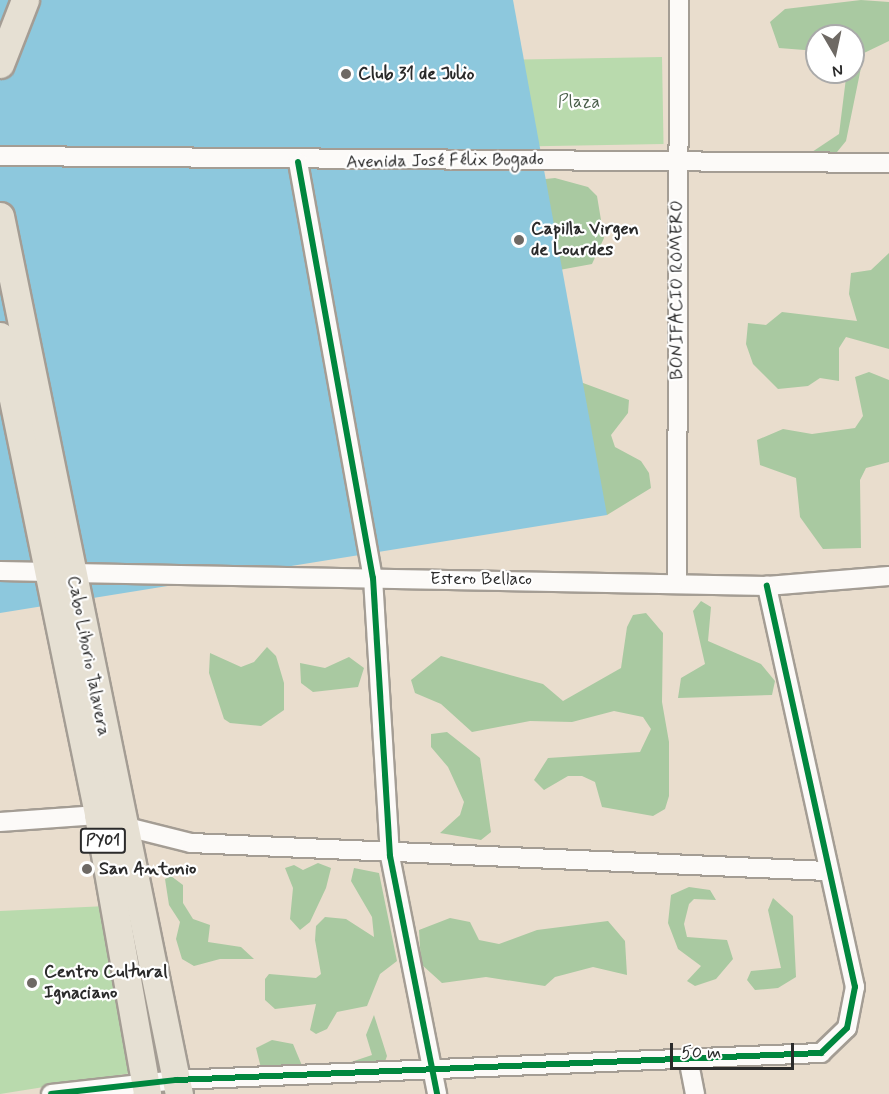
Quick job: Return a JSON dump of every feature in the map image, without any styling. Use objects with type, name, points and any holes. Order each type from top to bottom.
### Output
[{"type":"highway","points":[[0,64],[25,0]]},
{"type":"highway","name":"Cabo Liborio Talavera","points":[[0,216],[61,572],[98,815],[146,1089]]},
{"type":"highway","name":"Cabo Liborio Talavera","points":[[0,336],[123,826],[183,1089]]},
{"type":"street","name":"BONIFACIO ROMERO","points":[[677,581],[679,0]]},
{"type":"street","name":"Avenida José Félix Bogado","points":[[0,156],[298,162],[677,158],[889,163]]},
{"type":"street","points":[[298,162],[373,578],[390,856],[437,1094]]},
{"type":"street","name":"Estero Bellaco","points":[[0,571],[677,581],[767,586],[889,576]]},
{"type":"street","points":[[51,1094],[183,1089],[433,1071],[689,1063],[822,1053],[847,1028],[855,987],[767,586]]},
{"type":"street","points":[[0,822],[98,815]]},
{"type":"street","points":[[123,826],[190,843],[390,856],[828,871]]},
{"type":"street","points":[[689,1063],[695,1094]]},
{"type":"green space","points":[[861,0],[889,2],[889,41],[865,53],[865,24],[805,24],[805,50],[779,48],[770,22],[785,9]]},
{"type":"green space","name":"Plaza","points":[[662,57],[664,144],[497,147],[495,60]]},
{"type":"green space","points":[[845,84],[858,84],[846,141],[828,163],[806,156],[839,134]]},
{"type":"green space","points":[[555,178],[588,187],[597,196],[604,238],[592,264],[543,273],[557,231],[527,181]]},
{"type":"green space","points":[[889,253],[889,349],[846,337],[839,348],[839,381],[820,378],[808,386],[778,389],[753,364],[746,344],[748,323],[766,325],[782,312],[857,321],[849,294],[851,273],[871,270]]},
{"type":"green space","points":[[869,372],[889,380],[889,462],[866,468],[860,480],[861,548],[823,549],[800,517],[796,478],[760,465],[757,440],[783,429],[812,434],[855,428],[863,416],[855,377]]},
{"type":"green space","points":[[575,380],[629,400],[628,413],[611,435],[615,447],[641,461],[649,473],[651,488],[607,515],[582,501]]},
{"type":"green space","points":[[701,601],[711,607],[708,641],[761,664],[775,681],[772,695],[678,698],[681,678],[705,664],[693,611]]},
{"type":"green space","points":[[646,613],[663,633],[662,702],[669,742],[669,796],[665,809],[653,816],[602,807],[595,782],[582,776],[568,776],[544,790],[534,780],[548,758],[640,752],[651,729],[643,717],[614,711],[572,722],[530,721],[472,732],[441,704],[415,693],[411,680],[441,656],[543,684],[563,701],[621,668],[627,627],[633,615]]},
{"type":"green space","points":[[267,647],[276,656],[284,683],[284,710],[261,726],[230,723],[224,719],[209,673],[210,653],[241,667],[254,662]]},
{"type":"green space","points":[[349,657],[364,668],[358,687],[313,692],[301,683],[300,663],[325,668]]},
{"type":"green space","points":[[447,732],[480,758],[491,832],[481,840],[440,833],[460,815],[464,802],[448,767],[431,747],[431,734]]},
{"type":"green space","points":[[318,863],[331,868],[326,888],[310,922],[300,930],[290,919],[293,888],[285,868],[294,865],[303,870]]},
{"type":"green space","points":[[354,868],[379,873],[397,961],[380,974],[367,1006],[337,1012],[327,1029],[316,1034],[310,1030],[316,1004],[275,1009],[265,1000],[265,979],[269,974],[316,978],[321,974],[315,940],[316,926],[325,917],[346,919],[374,937],[372,917],[351,881]]},
{"type":"green space","points":[[171,876],[183,885],[183,903],[193,919],[210,925],[208,942],[241,947],[254,959],[220,959],[194,966],[182,959],[176,939],[180,922],[169,905],[165,879]]},
{"type":"green space","points":[[689,887],[710,890],[716,900],[694,899],[689,904],[684,924],[687,937],[727,940],[733,959],[716,979],[695,986],[687,981],[701,966],[678,949],[668,923],[671,895]]},
{"type":"green space","points":[[773,898],[793,916],[796,977],[778,988],[755,990],[747,980],[751,971],[781,968],[768,910]]},
{"type":"green space","name":"Centro Cultural Ignaciano","points":[[107,906],[138,1072],[0,1094],[0,911]]},
{"type":"green space","points":[[450,918],[470,922],[479,940],[499,944],[537,930],[608,921],[625,941],[627,975],[593,967],[555,977],[545,986],[486,977],[442,983],[421,964],[419,930]]},
{"type":"green space","points":[[374,1015],[387,1056],[382,1070],[351,1062],[372,1055],[366,1035]]},
{"type":"green space","points":[[272,1040],[293,1044],[303,1068],[225,1072],[261,1068],[256,1048]]},
{"type":"water","points":[[0,0],[513,0],[607,515],[0,613]]},
{"type":"cycle path","points":[[298,162],[373,578],[390,856],[437,1094]]},
{"type":"cycle path","points":[[51,1094],[176,1080],[821,1053],[847,1028],[855,987],[767,586]]},
{"type":"place","name":"Club 31 de Julio","points":[[346,74]]},
{"type":"place","name":"Capilla Virgen de Lourdes","points":[[519,240]]},
{"type":"place","name":"San Antonio","points":[[87,869]]},
{"type":"place","name":"Centro Cultural Ignaciano","points":[[32,983]]}]
